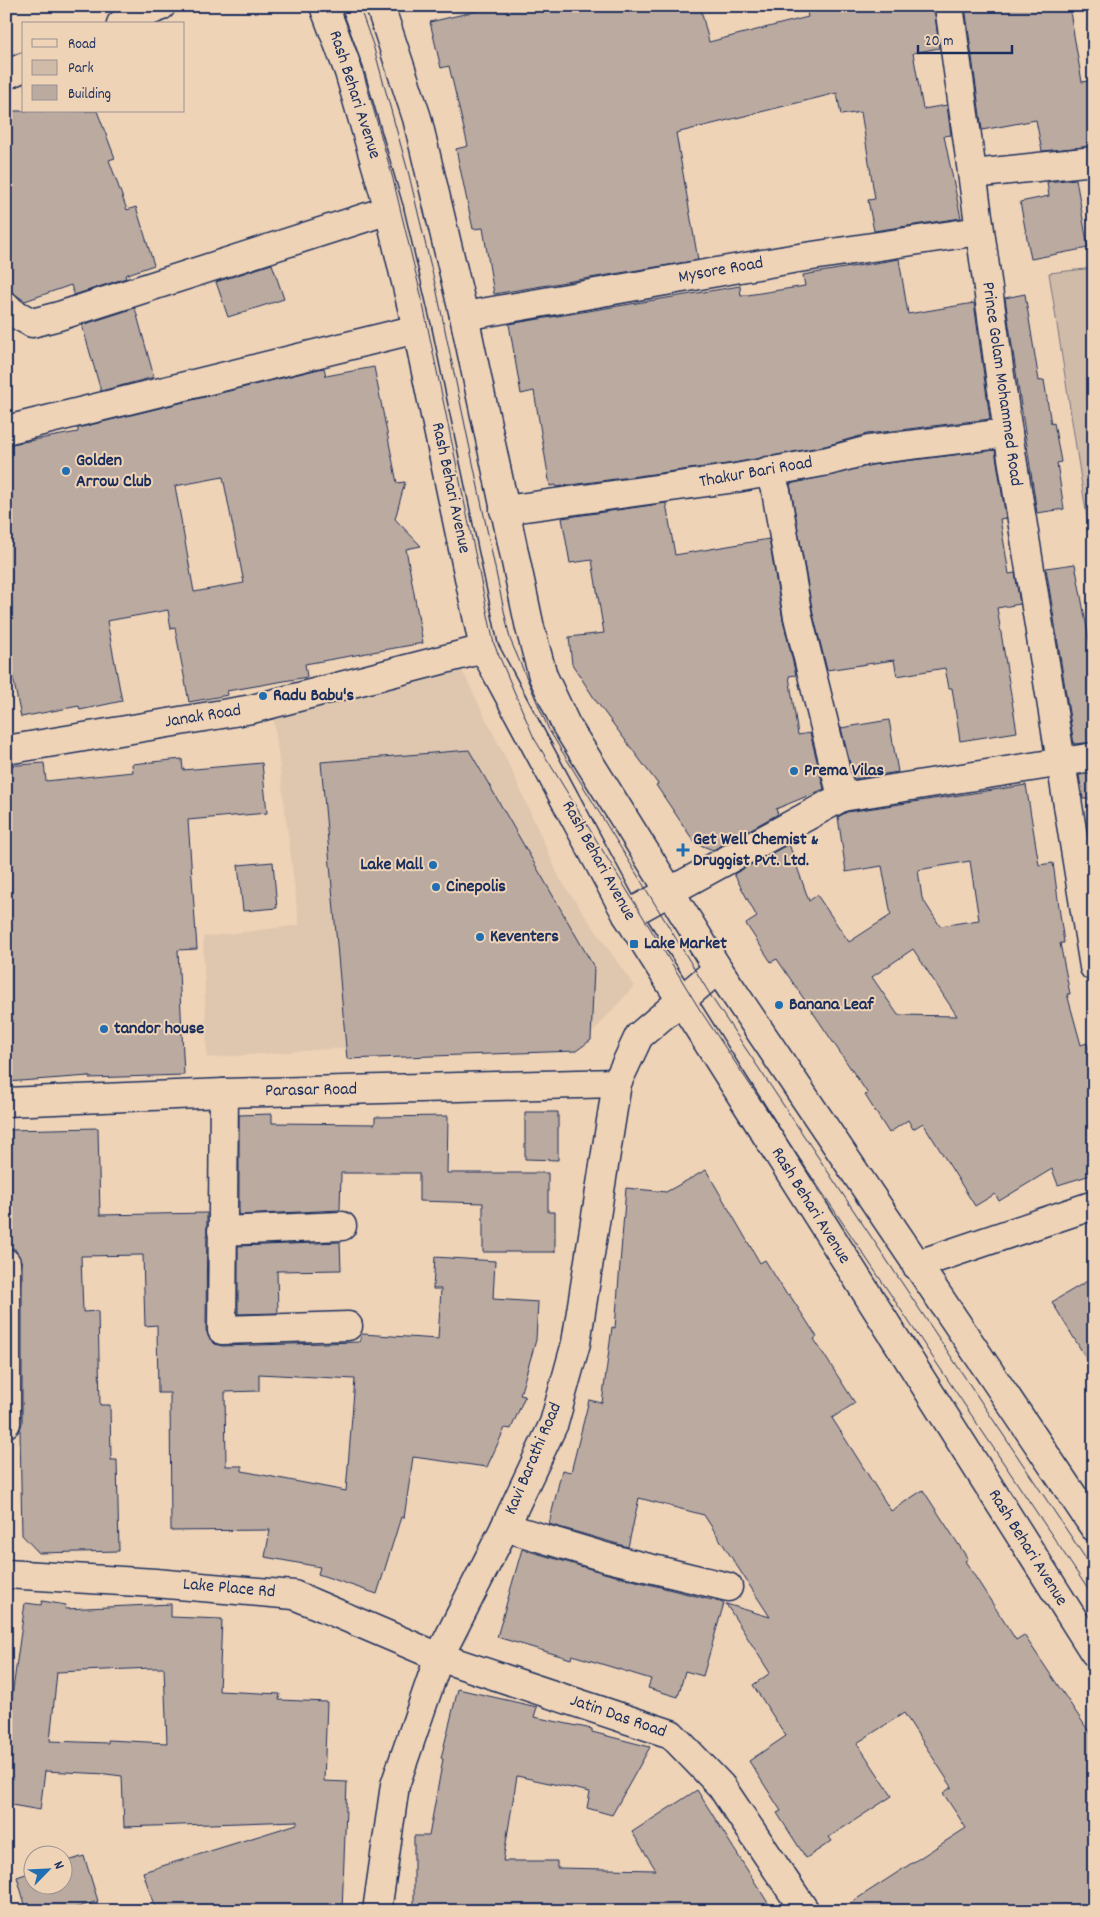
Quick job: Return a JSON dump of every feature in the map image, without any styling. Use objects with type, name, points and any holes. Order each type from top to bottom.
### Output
[{"type":"street","points":[[126,22],[161,6]]},
{"type":"street","name":"Rash Behari Avenue","points":[[324,6],[349,72],[389,210],[417,329],[484,650],[627,915],[679,1000],[1094,1652]]},
{"type":"street","points":[[380,6],[417,118],[464,316],[504,510],[543,676],[566,725],[671,890],[718,969],[1094,1527]]},
{"type":"street","name":"Prince Golam Mohammed Road","points":[[949,6],[1008,432],[1060,762],[1088,898]]},
{"type":"street","points":[[6,75],[22,68]]},
{"type":"street","points":[[973,174],[1094,160]]},
{"type":"street","points":[[6,306],[12,312],[32,323],[389,210]]},
{"type":"street","name":"Mysore Road","points":[[464,316],[792,259],[979,231]]},
{"type":"street","points":[[6,430],[417,329]]},
{"type":"street","name":"Thakur Bari Road","points":[[504,510],[768,471],[828,461],[869,450],[1008,432]]},
{"type":"street","points":[[768,471],[776,491],[798,617],[842,797]]},
{"type":"street","name":"Janak Road","points":[[6,750],[252,709],[484,650]]},
{"type":"street","points":[[627,915],[842,797],[1094,757]]},
{"type":"street","points":[[1088,898],[1094,967]]},
{"type":"street","name":"Kavi Barathi Road","points":[[377,1911],[395,1785],[439,1657],[505,1527],[554,1423],[576,1343],[616,1083],[639,1036],[679,1000],[718,969]]},
{"type":"street","name":"Parasar Road","points":[[6,1102],[224,1093],[616,1083]]},
{"type":"street","points":[[224,1093],[222,1330],[348,1326]]},
{"type":"street","points":[[916,1265],[1094,1205]]},
{"type":"street","points":[[222,1231],[342,1226]]},
{"type":"street","points":[[6,1263],[6,1423]]},
{"type":"street","points":[[505,1527],[608,1558],[728,1587]]},
{"type":"street","name":"Lake Place Rd","points":[[6,1574],[155,1583],[294,1595],[439,1657]]},
{"type":"street","name":"Jatin Das Road","points":[[439,1657],[671,1734],[721,1786],[805,1911]]},
{"type":"shaded area","name":"Lake Market","points":[[459,664],[513,773],[560,879],[634,986],[576,1051],[456,1040],[207,1058],[203,937],[299,925],[273,712]]},
{"type":"green space","points":[[1094,268],[1094,563],[1049,273]]},
{"type":"building","points":[[498,6],[700,6],[709,42],[808,17],[806,6],[934,6],[939,48],[913,53],[923,109],[947,105],[951,135],[944,136],[961,218],[874,231],[868,200],[875,199],[861,112],[841,115],[837,93],[676,133],[698,260],[494,294],[483,228],[473,229],[456,149],[468,146],[449,66],[441,68],[430,22]]},
{"type":"building","points":[[965,6],[1069,6],[1082,82],[1094,80],[1094,146],[1042,151],[1036,120],[982,130]]},
{"type":"building","points":[[6,111],[97,112],[115,158],[109,160],[127,210],[136,207],[154,265],[125,275],[126,278],[74,295],[71,285],[25,301],[10,291],[6,291]]},
{"type":"building","points":[[1076,179],[1088,248],[1031,259],[1020,202],[1049,196],[1047,182]]},
{"type":"building","points":[[899,259],[908,314],[974,303],[990,419],[867,434],[825,446],[734,463],[556,487],[556,485],[550,486],[534,391],[521,394],[509,324],[740,286],[741,296],[805,286],[803,275]]},
{"type":"building","points":[[272,264],[284,299],[228,317],[216,282]]},
{"type":"building","points":[[1025,294],[1039,381],[1044,380],[1051,424],[1054,423],[1061,462],[1057,463],[1064,509],[1037,513],[1005,298]]},
{"type":"building","points":[[135,308],[154,377],[101,391],[82,325]]},
{"type":"building","points":[[374,367],[397,483],[405,482],[395,519],[421,546],[406,549],[423,643],[305,664],[307,677],[227,691],[228,695],[189,702],[175,628],[171,629],[168,610],[107,621],[122,701],[80,710],[79,706],[21,717],[6,643],[6,445],[78,432],[78,428],[319,369],[324,368],[326,376]],"holes":[[[223,477],[244,583],[194,592],[175,486]]]},
{"type":"building","points":[[995,450],[1006,518],[1000,519],[1009,574],[1015,573],[1020,604],[997,608],[1017,732],[960,741],[952,688],[949,688],[945,668],[897,676],[894,660],[827,670],[813,614],[790,484],[872,465]]},
{"type":"building","points":[[666,503],[675,555],[769,539],[783,620],[796,675],[789,676],[798,735],[810,733],[824,789],[776,809],[778,814],[713,850],[695,843],[656,785],[658,784],[596,701],[572,664],[569,637],[604,633],[592,560],[570,563],[562,518]]},
{"type":"building","points":[[1075,564],[1094,666],[1094,742],[1074,744],[1046,568]]},
{"type":"building","points":[[889,720],[898,772],[854,779],[841,728]]},
{"type":"building","name":"Lake Mall","points":[[469,750],[594,967],[591,1040],[576,1051],[347,1059],[321,762]]},
{"type":"building","points":[[182,759],[183,770],[262,763],[267,813],[188,820],[197,949],[178,950],[184,1075],[89,1078],[89,1076],[6,1082],[6,766],[44,763],[46,781],[133,772],[132,764]]},
{"type":"building","points":[[1094,773],[1094,799],[1083,799],[1079,775]]},
{"type":"building","points":[[1026,785],[1039,865],[1053,863],[1064,943],[1060,943],[1070,994],[1067,994],[1081,1045],[1087,1043],[1094,1066],[1094,1174],[1058,1185],[1052,1169],[999,1201],[995,1194],[975,1206],[923,1123],[913,1129],[908,1120],[889,1133],[865,1095],[868,1094],[777,959],[771,962],[746,924],[757,917],[734,874],[789,844],[809,901],[817,895],[849,942],[891,915],[882,866],[846,872],[838,817],[847,812]],"holes":[[[970,861],[979,920],[940,926],[922,898],[918,870]],[[913,949],[957,1016],[898,1015],[872,977]]]},
{"type":"building","points":[[273,862],[277,908],[243,911],[238,865]]},
{"type":"building","points":[[525,1112],[558,1112],[558,1160],[525,1159]]},
{"type":"building","points":[[272,1114],[272,1123],[375,1124],[375,1117],[448,1116],[447,1173],[548,1173],[548,1212],[555,1212],[555,1252],[483,1252],[483,1203],[419,1201],[419,1173],[341,1173],[340,1210],[239,1215],[239,1115]]},
{"type":"building","points":[[98,1128],[100,1215],[207,1213],[206,1330],[209,1338],[215,1344],[222,1346],[359,1342],[362,1334],[438,1339],[441,1289],[433,1289],[435,1257],[495,1261],[493,1299],[538,1302],[536,1340],[520,1395],[525,1396],[511,1429],[505,1428],[487,1467],[413,1457],[404,1518],[401,1517],[377,1594],[318,1574],[320,1567],[265,1557],[270,1530],[171,1531],[170,1393],[158,1393],[157,1325],[145,1326],[143,1255],[81,1256],[83,1312],[98,1311],[100,1405],[110,1405],[111,1460],[117,1460],[119,1551],[39,1553],[22,1535],[20,1430],[22,1423],[22,1263],[15,1249],[10,1248],[7,1130]],"holes":[[[259,1374],[355,1379],[346,1491],[242,1471],[242,1466],[226,1466],[225,1392],[259,1391]]]},
{"type":"building","points":[[706,1170],[760,1263],[765,1260],[787,1295],[789,1294],[817,1337],[814,1339],[855,1403],[832,1418],[891,1511],[923,1490],[968,1559],[965,1561],[1016,1640],[1024,1635],[1094,1739],[1094,1911],[838,1911],[966,1828],[943,1793],[952,1787],[904,1713],[857,1743],[892,1796],[829,1837],[832,1841],[806,1858],[777,1813],[781,1811],[749,1761],[786,1736],[753,1685],[770,1673],[726,1604],[770,1617],[704,1515],[639,1498],[628,1547],[549,1524],[562,1470],[571,1472],[589,1400],[602,1403],[612,1327],[615,1328],[626,1188],[666,1192]]},
{"type":"building","points":[[340,1242],[341,1270],[277,1271],[278,1313],[238,1314],[238,1246]]},
{"type":"building","points":[[1094,1277],[1094,1371],[1052,1302]]},
{"type":"building","points":[[522,1549],[604,1573],[724,1603],[703,1676],[685,1671],[678,1697],[648,1688],[651,1679],[572,1655],[571,1659],[497,1637]]},
{"type":"building","points":[[42,1601],[66,1605],[65,1609],[171,1604],[171,1617],[222,1619],[219,1691],[280,1694],[279,1700],[327,1702],[324,1781],[347,1782],[342,1911],[156,1911],[143,1872],[297,1824],[297,1821],[124,1827],[122,1776],[106,1774],[45,1771],[40,1810],[6,1804],[6,1717],[9,1718],[25,1603],[41,1605]],"holes":[[[164,1668],[167,1743],[108,1740],[108,1743],[50,1741],[57,1672]]]},
{"type":"building","points":[[458,1689],[537,1707],[534,1717],[592,1729],[592,1732],[650,1747],[612,1815],[587,1808],[590,1792],[517,1776],[503,1861],[557,1861],[557,1868],[656,1870],[632,1832],[697,1790],[773,1911],[414,1911],[414,1836],[429,1836],[443,1759],[441,1758]]},
{"type":"building","points":[[84,1856],[98,1901],[65,1911],[27,1911],[22,1894],[72,1894],[72,1860]]},
{"type":"building","points":[[22,1875],[22,1894],[17,1877]]},
{"type":"tram line","points":[[341,6],[357,50],[393,179],[421,295],[494,644],[534,738],[700,1010],[1094,1598]]},
{"type":"tram line","points":[[359,6],[373,45],[409,175],[437,292],[510,639],[549,730],[714,1001],[1094,1571]]},
{"type":"place","name":"Golden Arrow Club","points":[[66,471]]},
{"type":"place","name":"Radu Babu's","points":[[263,696]]},
{"type":"place","name":"Prema Vilas","points":[[794,771]]},
{"type":"place","name":"Get Well Chemist & Druggist Pvt. Ltd.","points":[[683,850]]},
{"type":"place","name":"Lake Mall","points":[[433,865]]},
{"type":"place","name":"Cinepolis","points":[[436,887]]},
{"type":"place","name":"Keventers","points":[[480,937]]},
{"type":"place","name":"Lake Market","points":[[634,944]]},
{"type":"place","name":"Banana Leaf","points":[[779,1005]]},
{"type":"place","name":"tandor house","points":[[104,1029]]}]
